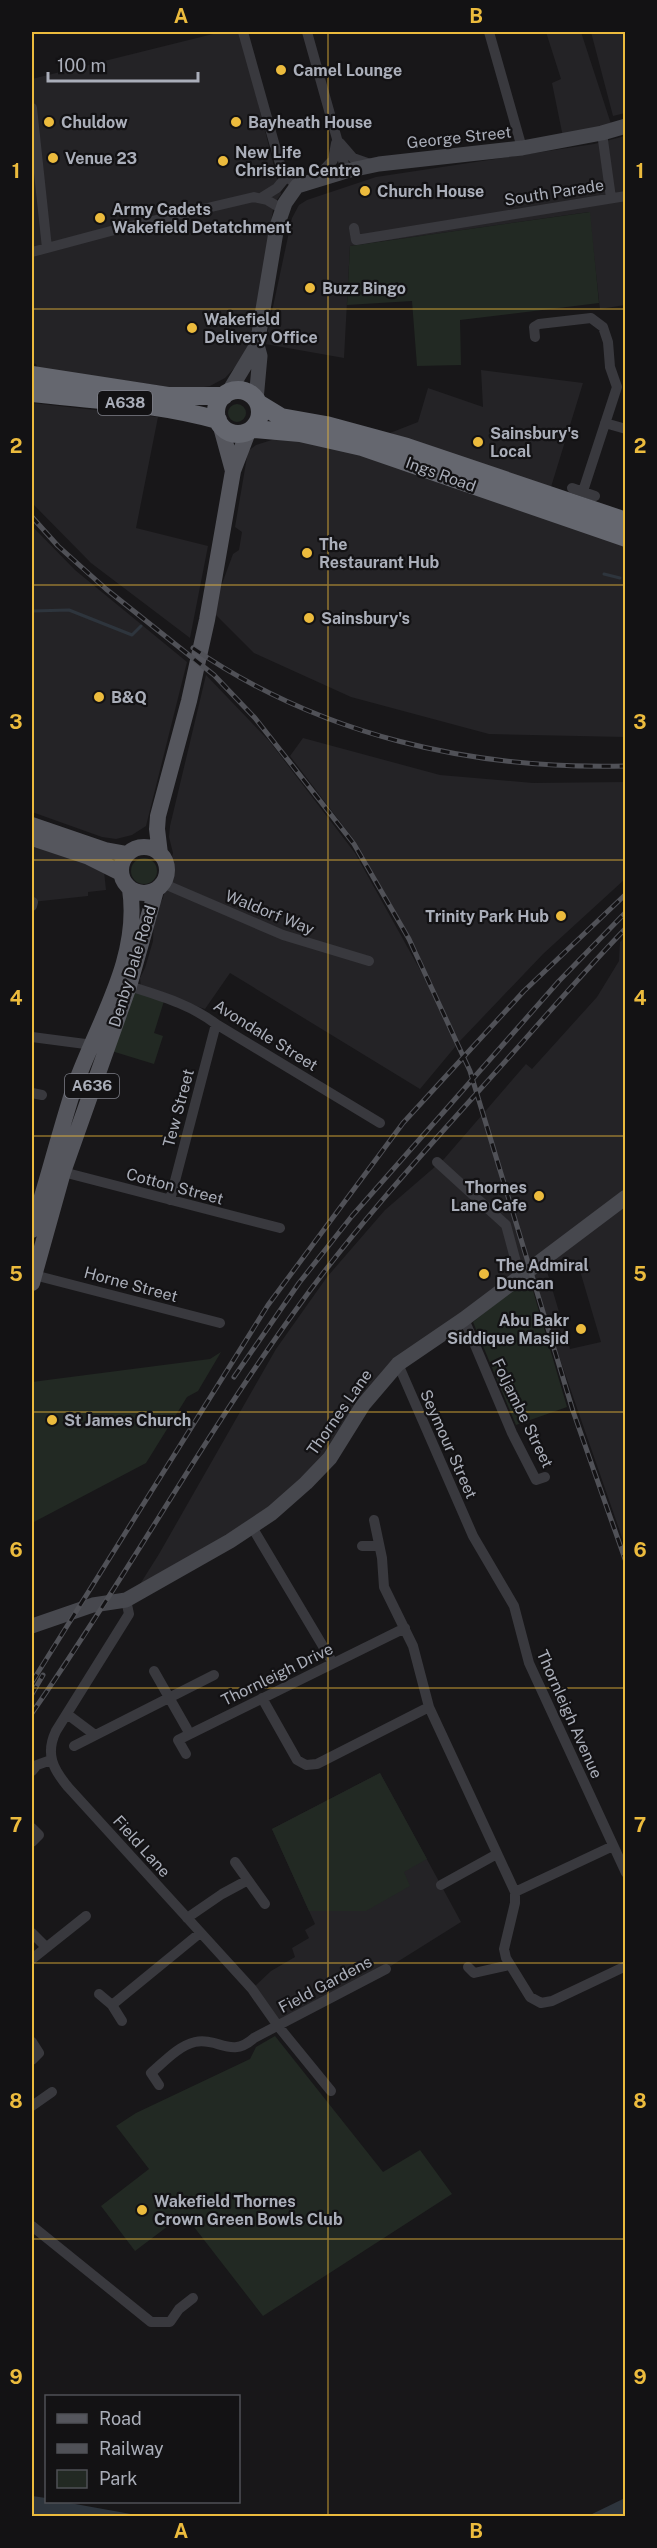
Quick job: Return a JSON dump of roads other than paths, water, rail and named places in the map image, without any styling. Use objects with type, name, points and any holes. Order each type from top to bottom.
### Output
[{"type":"highway","name":"A638","points":[[32,375],[168,396],[226,394],[241,391],[257,401]]},
{"type":"highway","name":"A638","points":[[32,393],[179,410],[220,423],[231,433],[250,431]]},
{"type":"highway","points":[[220,423],[217,407],[226,394]]},
{"type":"highway","points":[[250,431],[260,417],[257,401]]},
{"type":"highway","name":"Ings Road","points":[[257,401],[281,417],[326,425],[381,439],[503,481],[571,492],[626,521]]},
{"type":"highway","name":"Ings Road","points":[[250,431],[300,434],[362,447],[626,538]]},
{"type":"highway","points":[[503,481],[530,496],[538,509],[571,492]]},
{"type":"main road","name":"A636","points":[[220,423],[233,471]]},
{"type":"main road","name":"A636","points":[[159,886],[166,868],[160,854],[158,816],[189,701],[207,620],[233,471],[250,431]]},
{"type":"main road","name":"A636","points":[[130,889],[124,883],[121,873],[123,859],[132,851],[158,816]]},
{"type":"main road","points":[[32,825],[105,850],[132,851],[149,848],[160,854]]},
{"type":"main road","points":[[32,837],[89,857],[121,873]]},
{"type":"main road","points":[[130,889],[142,893],[159,886]]},
{"type":"main road","name":"Denby Dale Road","points":[[33,1279],[63,1172],[129,986],[159,886]]},
{"type":"main road","name":"Denby Dale Road","points":[[32,1230],[73,1091],[93,1045],[125,958],[133,928],[130,889]]},
{"type":"street","points":[[243,32],[280,165],[291,182]]},
{"type":"street","points":[[307,32],[345,171]]},
{"type":"street","points":[[489,32],[522,148]]},
{"type":"street","points":[[32,108],[47,248]]},
{"type":"street","name":"George Street","points":[[291,182],[312,181],[374,165],[522,148],[602,133],[626,126]]},
{"type":"street","points":[[602,133],[611,198]]},
{"type":"street","points":[[336,138],[353,158],[374,165]]},
{"type":"street","points":[[312,181],[327,169],[333,160],[336,138]]},
{"type":"street","points":[[261,198],[291,182]]},
{"type":"street","points":[[226,394],[257,345],[277,226],[291,182]]},
{"type":"street","name":"South Parade","points":[[354,228],[356,240],[626,196]]},
{"type":"street","points":[[32,252],[254,197],[261,198],[282,209]]},
{"type":"street","points":[[535,337],[534,327],[539,324],[582,318],[598,321],[603,327],[608,342],[610,367],[617,387],[605,423],[571,492],[595,496]]},
{"type":"street","points":[[257,345],[260,356],[257,401]]},
{"type":"street","points":[[605,423],[626,429]]},
{"type":"street","name":"Waldorf Way","points":[[159,886],[283,935],[369,961]]},
{"type":"street","name":"Avondale Street","points":[[129,986],[185,1004],[201,1012],[216,1024],[380,1123]]},
{"type":"street","name":"Tew Street","points":[[170,1200],[216,1024]]},
{"type":"street","points":[[32,1037],[93,1045]]},
{"type":"street","points":[[437,1162],[506,1225],[520,1277]]},
{"type":"street","name":"Cotton Street","points":[[63,1172],[280,1228]]},
{"type":"street","name":"Thornes Lane","points":[[32,1626],[93,1605],[126,1600],[252,1527],[290,1498],[319,1470],[341,1442],[363,1405],[398,1364],[464,1319],[626,1197]]},
{"type":"street","name":"Horne Street","points":[[33,1279],[220,1323]]},
{"type":"street","name":"Foljambe Street","points":[[464,1319],[512,1433],[536,1480],[545,1477]]},
{"type":"street","name":"Seymour Street","points":[[398,1364],[473,1536]]},
{"type":"street","points":[[374,1520],[382,1558],[384,1587],[405,1628],[424,1683],[429,1707],[515,1892],[515,1902],[504,1949],[509,1965],[530,1997],[541,2003],[552,2001],[626,1966]]},
{"type":"street","points":[[252,1527],[333,1664]]},
{"type":"street","name":"Thornleigh Avenue","points":[[473,1536],[484,1559],[509,1594],[519,1620],[529,1664],[626,1872]]},
{"type":"street","points":[[363,1546],[378,1546]]},
{"type":"street","points":[[32,1771],[37,1765],[51,1760],[51,1741],[129,1614],[126,1600]]},
{"type":"street","name":"Thornleigh Drive","points":[[186,1754],[178,1740],[405,1628]]},
{"type":"street","points":[[154,1671],[187,1728]]},
{"type":"street","points":[[74,1746],[214,1675]]},
{"type":"street","points":[[262,1698],[297,1760],[306,1765],[317,1764],[429,1707]]},
{"type":"street","points":[[67,1714],[95,1735]]},
{"type":"street","name":"Field Lane","points":[[51,1760],[56,1772],[68,1787],[252,1989],[278,2026],[331,2091]]},
{"type":"street","points":[[515,1892],[613,1846]]},
{"type":"street","points":[[441,1885],[497,1854]]},
{"type":"street","points":[[235,1862],[265,1904]]},
{"type":"street","points":[[187,1918],[222,1894],[248,1880]]},
{"type":"street","points":[[32,1959],[86,1916]]},
{"type":"street","points":[[32,1933],[46,1947]]},
{"type":"street","points":[[112,2005],[200,1933]]},
{"type":"street","points":[[472,1973],[509,1965]]},
{"type":"street","name":"Field Gardens","points":[[159,2085],[151,2073],[188,2045],[198,2042],[245,2047],[254,2038],[386,1969]]},
{"type":"street","points":[[99,1994],[112,2005],[122,2021]]},
{"type":"street","points":[[32,2042],[39,2053],[32,2060]]},
{"type":"street","points":[[32,2106],[52,2092]]},
{"type":"street","points":[[32,2226],[151,2322],[171,2322],[179,2309],[193,2298]]},
{"type":"waterway","points":[[604,574],[620,578]]},
{"type":"waterway","points":[[32,611],[69,610],[132,635],[141,626]]},
{"type":"railway","points":[[32,517],[58,546],[106,589],[214,675],[255,718],[354,844],[409,939],[470,1071],[573,1411],[626,1562]]},
{"type":"railway","points":[[193,648],[242,678],[293,704],[346,725],[400,742],[456,754],[512,762],[569,766],[626,766]]},
{"type":"railway","points":[[32,1682],[268,1305],[403,1123],[524,991],[626,894]]},
{"type":"railway","points":[[234,1377],[299,1283],[352,1216],[559,981],[626,912]]},
{"type":"railway","points":[[32,1713],[227,1410],[316,1282],[406,1173],[626,928]]},
{"type":"railway","points":[[32,1694],[43,1675]]},
{"type":"place","name":"Camel Lounge","points":[[281,70]]},
{"type":"place","name":"Chuldow","points":[[49,122]]},
{"type":"place","name":"Bayheath House","points":[[236,122]]},
{"type":"place","name":"Venue 23","points":[[53,158]]},
{"type":"place","name":"New Life Christian Centre","points":[[223,161]]},
{"type":"place","name":"Church House","points":[[365,191]]},
{"type":"place","name":"Army Cadets Wakefield Detatchment","points":[[100,218]]},
{"type":"place","name":"Buzz Bingo","points":[[310,288]]},
{"type":"place","name":"Wakefield Delivery Office","points":[[192,328]]},
{"type":"place","name":"Sainsbury's Local","points":[[478,442]]},
{"type":"place","name":"The Restaurant Hub","points":[[307,553]]},
{"type":"place","name":"Sainsbury's","points":[[309,618]]},
{"type":"place","name":"B&Q","points":[[99,697]]},
{"type":"place","name":"Trinity Park Hub","points":[[561,916]]},
{"type":"place","name":"Thornes Lane Cafe","points":[[539,1196]]},
{"type":"place","name":"The Admiral Duncan","points":[[484,1274]]},
{"type":"place","name":"Abu Bakr Siddique Masjid","points":[[581,1329]]},
{"type":"place","name":"St James Church","points":[[52,1420]]},
{"type":"place","name":"Wakefield Thornes Crown Green Bowls Club","points":[[142,2210]]}]
